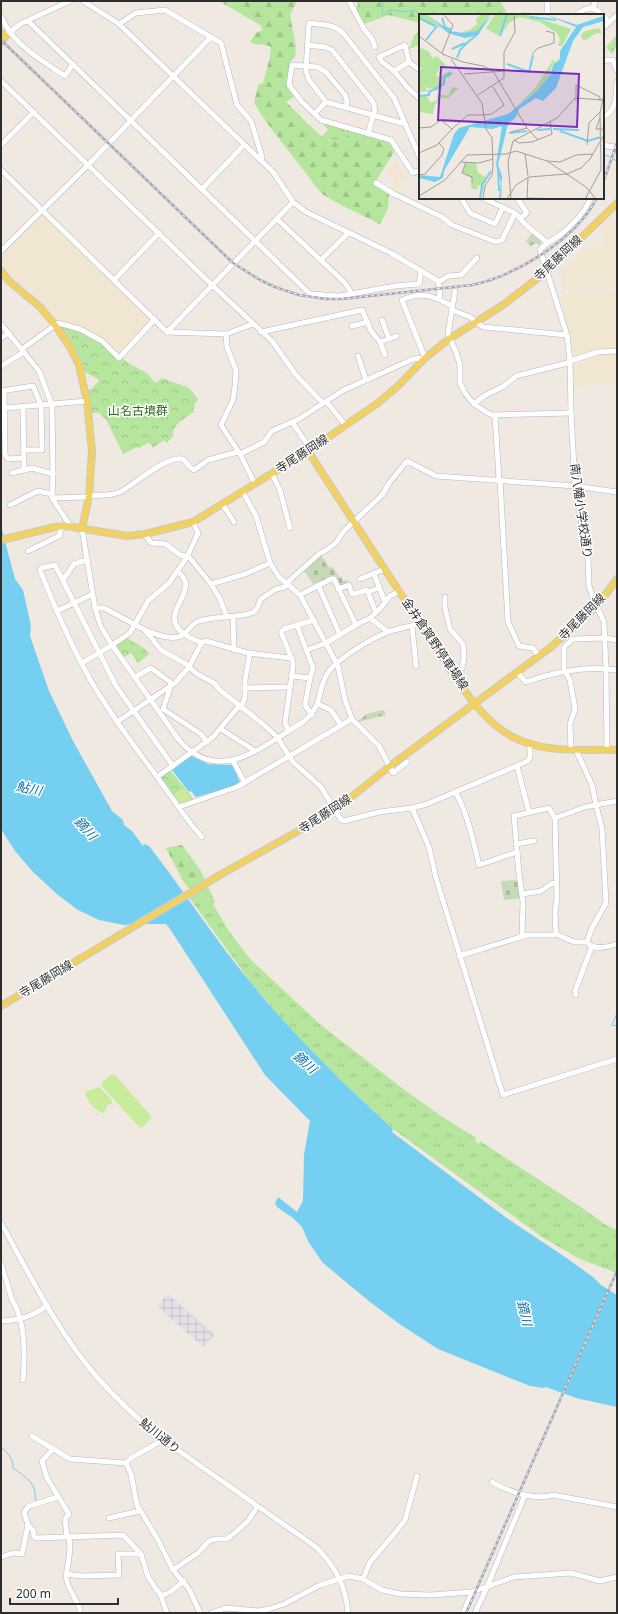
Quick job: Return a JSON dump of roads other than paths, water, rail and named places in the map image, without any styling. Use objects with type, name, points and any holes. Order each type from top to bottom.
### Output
[{"type":"main road","points":[[1,42],[5,34]]},
{"type":"main road","name":"寺尾藤岡線","points":[[1,540],[62,526],[126,536],[145,534],[193,522],[310,451],[389,394],[425,358],[449,339],[503,305],[547,271],[617,203]]},
{"type":"main road","points":[[1,271],[9,282],[40,307],[55,325],[70,347],[79,365],[87,401],[92,451],[88,496],[82,529]]},
{"type":"main road","name":"金井倉賀野停車場線","points":[[310,451],[420,623],[475,704],[487,719],[509,735],[530,745],[544,748],[573,750],[617,750]]},
{"type":"main road","name":"寺尾藤岡線","points":[[1,1006],[333,809],[539,656],[597,606],[617,579]]},
{"type":"street","points":[[5,34],[70,1]]},
{"type":"street","points":[[83,1],[119,24],[273,172],[293,202],[306,212],[391,253],[439,282]]},
{"type":"street","points":[[349,1],[364,29],[372,39],[375,47]]},
{"type":"street","points":[[547,1],[548,14]]},
{"type":"street","points":[[593,8],[594,1]]},
{"type":"street","points":[[578,14],[585,9],[593,8],[601,14]]},
{"type":"street","points":[[119,24],[136,13],[165,10],[221,43],[237,105],[251,121],[262,157],[261,160]]},
{"type":"street","points":[[1,16],[5,34],[19,43],[30,53],[65,76],[73,64]]},
{"type":"street","points":[[604,27],[617,16]]},
{"type":"street","points":[[604,17],[609,22]]},
{"type":"street","points":[[28,21],[310,294],[326,296],[352,294],[395,286],[419,284],[421,272]]},
{"type":"street","points":[[405,124],[326,102],[307,76],[305,66],[309,24],[330,25],[340,30],[394,98],[419,156]]},
{"type":"street","points":[[1,250],[88,165],[211,37]]},
{"type":"street","points":[[307,45],[325,47],[334,52],[374,102],[374,116],[368,134]]},
{"type":"street","points":[[419,69],[409,62],[405,45],[380,57],[382,62],[394,71],[407,88],[419,98]]},
{"type":"street","points":[[605,61],[613,60],[617,70]]},
{"type":"street","points":[[394,71],[409,62]]},
{"type":"street","points":[[346,107],[347,101],[345,95],[326,72],[317,67],[292,65],[288,83],[302,102],[322,120],[391,140],[413,173],[419,170]]},
{"type":"street","points":[[1,81],[272,341],[296,375],[325,402],[346,426]]},
{"type":"street","points":[[604,116],[614,108],[617,82]]},
{"type":"street","points":[[315,113],[326,102]]},
{"type":"street","points":[[1,145],[34,112]]},
{"type":"street","points":[[202,189],[244,145]]},
{"type":"street","points":[[604,146],[615,150]]},
{"type":"street","points":[[1,170],[167,332],[226,334],[253,324]]},
{"type":"street","points":[[376,183],[394,194],[442,217],[452,225],[496,242],[502,240],[515,213]]},
{"type":"street","points":[[462,199],[470,213],[495,224],[503,207]]},
{"type":"street","points":[[485,199],[515,213],[527,226],[548,243],[576,221],[590,199]]},
{"type":"street","points":[[518,199],[527,212],[520,218]]},
{"type":"street","points":[[167,332],[293,202]]},
{"type":"street","points":[[277,219],[345,283],[352,294]]},
{"type":"street","points":[[114,280],[159,233]]},
{"type":"street","points":[[321,260],[348,233]]},
{"type":"street","name":"南八幡小学校通り","points":[[548,243],[540,250],[567,335],[570,361],[575,486],[588,559],[589,586],[604,622],[607,750]]},
{"type":"street","points":[[439,282],[448,276],[461,275],[477,258]]},
{"type":"street","points":[[439,282],[439,299]]},
{"type":"street","points":[[455,291],[448,334],[460,365],[461,386],[464,393],[474,404],[486,412],[496,415],[571,413]]},
{"type":"street","points":[[10,505],[38,491],[52,496],[110,495],[121,492],[154,469],[177,458],[183,459],[190,468],[194,470],[208,460],[239,453],[264,442],[272,430],[299,419],[342,391],[413,359],[425,358],[402,300],[421,294],[439,299],[452,308],[470,317],[483,327],[567,335]]},
{"type":"street","points":[[261,332],[362,310],[371,331],[380,342],[385,355]]},
{"type":"street","points":[[1,366],[58,323],[80,329],[102,341],[119,358],[155,319]]},
{"type":"street","points":[[382,320],[389,339]]},
{"type":"street","points":[[352,326],[368,322]]},
{"type":"street","points":[[1,324],[39,371],[52,405],[52,496],[71,527]]},
{"type":"street","points":[[1,338],[9,333]]},
{"type":"street","points":[[226,334],[227,347],[236,370],[233,400],[221,425],[239,453],[255,484]]},
{"type":"street","points":[[380,342],[397,336]]},
{"type":"street","points":[[474,404],[484,396],[504,386],[516,376],[567,363],[598,352],[617,351]]},
{"type":"street","points":[[358,356],[366,380]]},
{"type":"street","points":[[24,450],[42,450],[41,405],[33,386],[2,391],[5,408],[5,455],[8,459],[24,458]]},
{"type":"street","points":[[5,408],[87,401]]},
{"type":"street","points":[[23,407],[24,470]]},
{"type":"street","points":[[496,415],[509,624],[519,646],[533,648],[539,656]]},
{"type":"street","points":[[292,422],[310,451]]},
{"type":"street","points":[[95,608],[104,608],[145,630],[163,637],[178,637],[183,635],[188,628],[197,621],[254,612],[261,599],[276,589],[285,587],[287,583],[320,553],[336,543],[342,532],[383,494],[389,483],[407,460],[436,476],[575,486],[617,492]]},
{"type":"street","points":[[12,473],[32,468],[53,474]]},
{"type":"street","points":[[272,474],[280,490],[290,528]]},
{"type":"street","points":[[243,492],[256,516],[270,563],[279,577],[300,595],[336,662],[342,680],[345,700],[352,719],[379,746],[393,773],[407,762]]},
{"type":"street","points":[[223,505],[234,522]]},
{"type":"street","points":[[82,663],[130,633],[148,601],[167,585],[187,557],[198,533],[193,522]]},
{"type":"street","points":[[28,551],[59,536],[62,526]]},
{"type":"street","points":[[82,529],[95,608],[101,627],[179,740],[192,752],[208,760],[220,762],[233,761],[243,758],[303,722],[312,715],[318,704],[326,677],[336,662],[388,632],[420,623]]},
{"type":"street","points":[[145,534],[151,543],[166,544],[180,555],[189,557],[211,584],[230,616],[234,650]]},
{"type":"street","points":[[63,580],[74,564],[87,560]]},
{"type":"street","points":[[211,584],[245,574],[270,563]]},
{"type":"street","points":[[173,766],[116,686],[55,565],[41,568],[40,570],[57,610],[90,680],[117,722],[190,824],[202,837]]},
{"type":"street","points":[[360,579],[385,569]]},
{"type":"street","points":[[177,571],[186,582],[182,600],[176,609],[174,619],[183,635],[202,643],[206,641],[234,650],[290,658]]},
{"type":"street","points":[[374,574],[385,602]]},
{"type":"street","points":[[300,595],[331,578],[334,579],[356,625]]},
{"type":"street","points":[[338,589],[349,585],[352,594],[365,590],[368,592],[379,588]]},
{"type":"street","points":[[318,586],[340,635]]},
{"type":"street","points":[[307,650],[326,643],[370,618],[390,596],[400,591]]},
{"type":"street","points":[[368,592],[376,613]]},
{"type":"street","points":[[57,610],[93,594]]},
{"type":"street","points":[[446,597],[445,608],[450,629],[463,644],[464,650],[462,668],[454,673]]},
{"type":"street","points":[[370,618],[388,632]]},
{"type":"street","points":[[289,731],[285,723],[292,676],[292,662],[281,632],[284,629],[314,620]]},
{"type":"street","points":[[297,625],[313,668],[305,705],[312,715]]},
{"type":"street","points":[[412,626],[416,666]]},
{"type":"street","points":[[145,630],[160,650],[214,683],[240,707],[263,724],[277,738],[293,762],[321,787],[333,809],[341,820],[344,821],[379,812],[412,808],[432,803],[530,760],[530,745]]},
{"type":"street","points":[[587,942],[592,928],[606,903],[602,829],[592,785],[573,750],[570,724],[575,709],[570,680],[564,670],[564,647],[573,639],[605,638],[617,640]]},
{"type":"street","points":[[117,722],[175,683],[189,668],[202,643]]},
{"type":"street","points":[[157,777],[216,735],[240,707],[245,697],[245,675],[250,653]]},
{"type":"street","points":[[135,677],[152,668],[170,682],[171,685]]},
{"type":"street","points":[[517,672],[526,682],[564,670],[606,668],[617,670]]},
{"type":"street","points":[[292,676],[310,678]]},
{"type":"street","points":[[171,685],[163,708],[201,734],[207,742]]},
{"type":"street","points":[[245,688],[290,687]]},
{"type":"street","points":[[318,704],[331,710],[341,725]]},
{"type":"street","points":[[179,807],[245,783],[352,719]]},
{"type":"street","points":[[220,729],[255,752]]},
{"type":"street","points":[[233,761],[245,783]]},
{"type":"street","points":[[517,766],[529,812]]},
{"type":"street","points":[[456,793],[461,802],[471,832],[479,865],[517,852]]},
{"type":"street","points":[[555,818],[585,806],[617,801]]},
{"type":"street","points":[[412,808],[428,847],[459,956],[503,1095],[617,1060]]},
{"type":"street","points":[[522,936],[524,913],[514,816],[549,808],[555,818],[556,934]]},
{"type":"street","points":[[516,844],[534,841]]},
{"type":"street","points":[[522,894],[540,891],[551,884],[556,883]]},
{"type":"street","points":[[459,956],[522,936],[554,936],[556,934],[574,942],[587,942],[592,946],[606,947],[617,944]]},
{"type":"street","points":[[576,995],[575,990],[592,946]]},
{"type":"street","name":"鮎川通り","points":[[2,1226],[47,1305],[72,1344],[96,1376],[142,1422],[163,1440],[316,1547],[327,1558],[340,1578],[344,1589],[348,1613]]},
{"type":"street","points":[[1,1263],[22,1328],[24,1345],[23,1380]]},
{"type":"street","points":[[1,1320],[20,1320],[42,1310],[47,1305]]},
{"type":"street","points":[[32,1436],[62,1455],[75,1460],[126,1463],[131,1458],[163,1440]]},
{"type":"street","points":[[53,1449],[42,1461],[46,1478],[69,1514],[65,1519],[70,1550],[66,1574],[68,1585],[80,1613]]},
{"type":"street","points":[[126,1463],[130,1474],[135,1500],[140,1511],[159,1541],[173,1570],[184,1581],[189,1589],[200,1613]]},
{"type":"street","points":[[363,1579],[370,1562],[396,1534],[406,1520],[417,1476]]},
{"type":"street","points":[[492,1482],[505,1489],[525,1495],[547,1497],[553,1495],[617,1507]]},
{"type":"street","points":[[475,1613],[525,1495]]},
{"type":"street","points":[[58,1497],[29,1506],[24,1512],[28,1525],[31,1527],[34,1536],[36,1538],[123,1535],[141,1554],[148,1578],[161,1596],[167,1613]]},
{"type":"street","points":[[173,1570],[198,1553],[209,1541],[226,1539],[231,1536],[248,1521],[257,1507]]},
{"type":"street","points":[[109,1518],[140,1511]]},
{"type":"street","points":[[1,1557],[13,1552],[22,1554],[28,1525]]},
{"type":"street","points":[[66,1574],[81,1576],[119,1575],[118,1554],[141,1554]]},
{"type":"street","points":[[211,1613],[226,1608],[258,1610],[269,1609],[284,1604],[320,1585],[349,1576],[363,1579],[382,1590],[401,1594],[431,1595],[472,1592],[514,1577],[571,1573],[600,1581],[617,1577]]},
{"type":"street","points":[[161,1596],[170,1592],[184,1581]]},
{"type":"street","points":[[463,1613],[472,1592]]},
{"type":"water","points":[[1,526],[15,579],[23,590],[31,626],[30,636],[49,691],[73,741],[112,811],[123,820],[124,825],[132,831],[143,846],[144,844],[149,846],[225,950],[268,1004],[320,1059],[393,1129],[392,1132],[508,1219],[568,1259],[593,1277],[601,1285],[617,1295],[617,1407],[576,1398],[546,1387],[530,1386],[438,1349],[401,1325],[370,1302],[323,1263],[309,1243],[302,1227],[293,1218],[277,1207],[275,1203],[278,1197],[297,1212],[303,1201],[304,1155],[310,1121],[265,1075],[170,929],[166,924],[124,925],[99,920],[78,910],[58,895],[33,872],[15,851],[1,829]]},
{"type":"water","points":[[191,756],[208,764],[232,765],[240,782],[234,786],[196,797],[191,791],[189,792],[172,770]]},
{"type":"waterway","points":[[383,1],[382,14],[392,10],[405,12],[415,10],[419,15]]},
{"type":"waterway","points":[[604,154],[610,157]]},
{"type":"waterway","points":[[613,159],[617,161]]},
{"type":"waterway","points":[[617,1013],[612,1025],[617,1026]]},
{"type":"waterway","points":[[1,1447],[11,1459],[13,1468],[25,1476],[34,1488],[36,1501]]},
{"type":"tunnel","points":[[613,150],[617,151]]},
{"type":"railway","points":[[1,40],[233,263],[260,280],[299,295],[326,299],[342,299],[472,285],[489,280],[526,264],[560,241],[575,227],[596,199]]},
{"type":"railway","points":[[604,180],[617,143]]},
{"type":"railway","points":[[466,1613],[617,1271]]},
{"type":"park label","name":"山名古墳群","points":[[138,411]]},
{"type":"water label","name":"鮎川","points":[[29,788]]},
{"type":"water label","name":"鏑川","points":[[86,828]]},
{"type":"water label","name":"鏑川","points":[[305,1062]]},
{"type":"water label","name":"鏑川","points":[[525,1313]]}]
